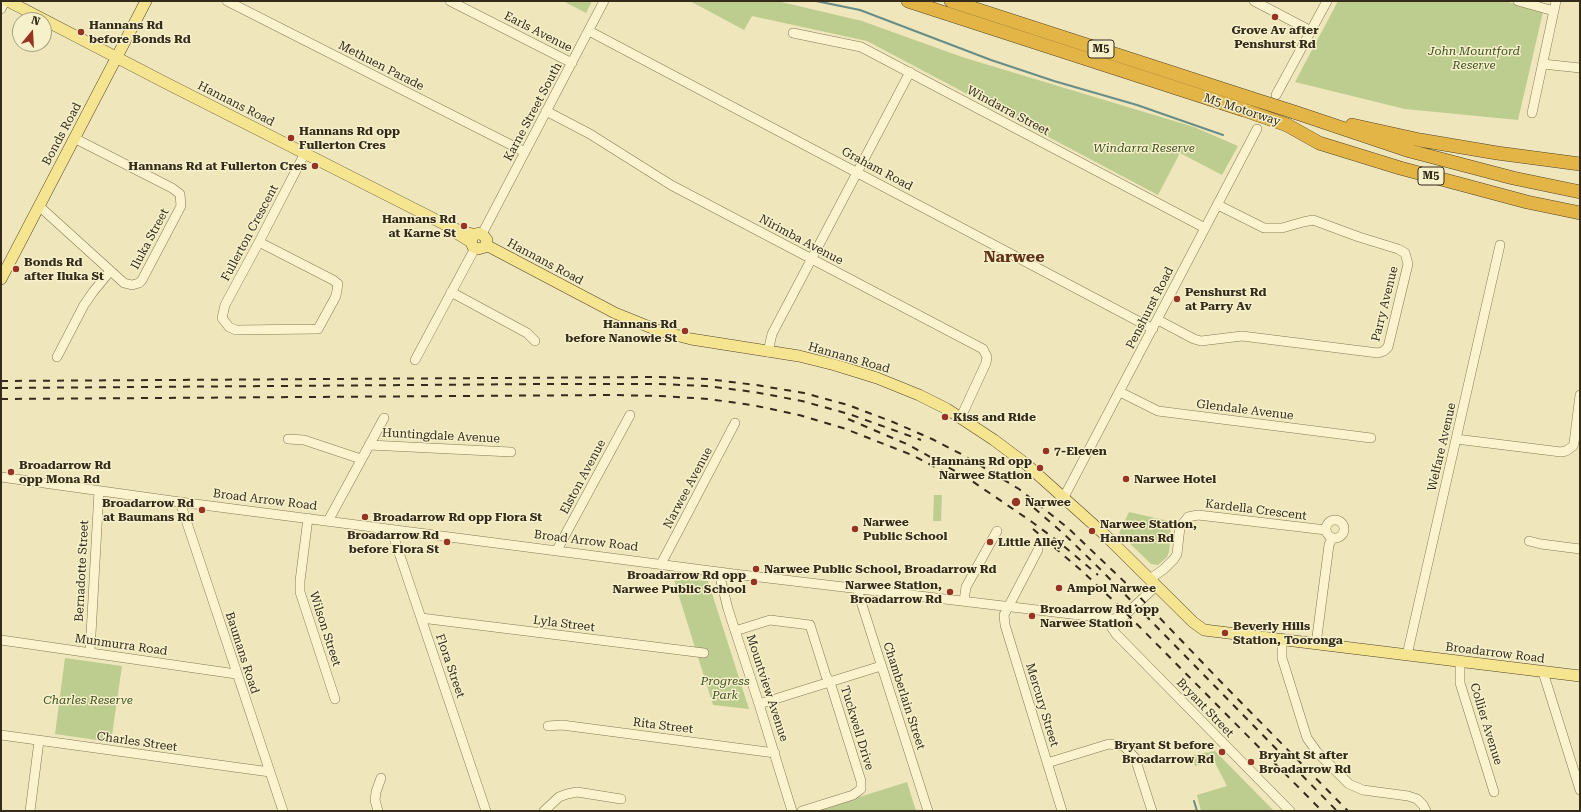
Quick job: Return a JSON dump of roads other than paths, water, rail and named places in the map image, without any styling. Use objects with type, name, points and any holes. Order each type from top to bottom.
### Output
[{"type":"highway","name":"M5 Motorway","points":[[908,1],[1287,125],[1468,179],[1580,203]]},
{"type":"highway","name":"M5 Motorway","points":[[951,1],[1410,151],[1513,178],[1580,192]]},
{"type":"highway","points":[[1294,112],[1420,140],[1496,153],[1580,164]]},
{"type":"highway","name":"M5","points":[[1287,125],[1320,143],[1400,168],[1527,202],[1580,213]]},
{"type":"main road","name":"Hannans Road","points":[[8,1],[478,241],[614,313],[657,330],[697,340],[818,360],[870,375],[919,395],[960,417],[1026,464],[1064,497],[1153,582]]},
{"type":"main road","name":"Bonds Road","points":[[1,279],[146,1]]},
{"type":"main road","points":[[1153,582],[1204,630],[1407,655]]},
{"type":"main road","name":"Broadarrow Road","points":[[1407,655],[1580,676]]},
{"type":"street","points":[[1,9],[5,1]]},
{"type":"street","name":"Methuen Parade","points":[[226,1],[525,152]]},
{"type":"street","name":"Earls Avenue","points":[[450,1],[572,63]]},
{"type":"street","name":"Karne Street South","points":[[415,360],[604,1]]},
{"type":"street","points":[[1254,1],[1311,32]]},
{"type":"street","points":[[1276,95],[1327,1]]},
{"type":"street","points":[[1518,1],[1554,11]]},
{"type":"street","points":[[1532,113],[1556,1]]},
{"type":"street","name":"Graham Road","points":[[589,31],[1153,329]]},
{"type":"street","name":"Windarra Street","points":[[793,33],[861,47],[1205,228]]},
{"type":"street","points":[[1543,64],[1580,68]]},
{"type":"street","points":[[768,352],[772,334],[910,72]]},
{"type":"street","name":"Nirimba Avenue","points":[[546,111],[590,134],[672,185],[983,349],[987,357],[986,363],[960,417]]},
{"type":"street","name":"Penshurst Road","points":[[1064,497],[1258,130]]},
{"type":"street","name":"Iluka Street","points":[[39,206],[124,283],[128,285],[136,284],[142,280],[179,210],[181,198],[180,194],[172,188],[74,138]]},
{"type":"street","name":"Fullerton Crescent","points":[[258,242],[333,280],[338,284],[336,296],[318,330],[236,330],[226,325],[222,318],[223,310],[258,242],[305,153]]},
{"type":"street","name":"Parry Avenue","points":[[1158,320],[1194,339],[1200,340],[1242,336],[1375,352],[1381,352],[1388,347],[1408,264],[1405,253],[1398,249],[1359,237],[1313,220],[1282,228],[1264,228],[1218,205]]},
{"type":"street","name":"Welfare Avenue","points":[[1407,655],[1500,245]]},
{"type":"street","points":[[57,357],[84,305],[110,271]]},
{"type":"street","points":[[451,292],[527,332],[535,341]]},
{"type":"street","name":"Glendale Avenue","points":[[1120,392],[1158,411],[1371,438]]},
{"type":"street","points":[[1456,439],[1561,452],[1566,451],[1573,446],[1574,442],[1580,395]]},
{"type":"street","name":"Elston Avenue","points":[[557,550],[630,415]]},
{"type":"street","points":[[328,521],[384,418]]},
{"type":"street","name":"Narwee Avenue","points":[[661,564],[735,423]]},
{"type":"street","points":[[288,439],[304,440],[361,459]]},
{"type":"street","name":"Huntingdale Avenue","points":[[369,445],[512,452]]},
{"type":"street","name":"Broad Arrow Road","points":[[1,477],[180,502],[722,572],[1117,619],[1124,616],[1153,582]]},
{"type":"street","name":"Bernadotte Street","points":[[90,652],[99,491]]},
{"type":"street","name":"Baumans Road","points":[[180,502],[236,674],[283,811]]},
{"type":"street","name":"Kardella Crescent","points":[[1153,582],[1177,554],[1180,527],[1188,517],[1198,515],[1326,530]]},
{"type":"street","name":"Wilson Street","points":[[308,518],[300,592],[335,699]]},
{"type":"street","points":[[1332,520],[1338,520],[1342,523],[1344,528],[1343,533],[1337,538],[1332,538],[1328,535],[1326,530],[1328,524],[1332,520]]},
{"type":"street","name":"Flora Street","points":[[391,529],[486,811]]},
{"type":"street","points":[[964,601],[966,587],[997,531]]},
{"type":"street","points":[[1316,644],[1329,545],[1332,538]]},
{"type":"street","points":[[1529,540],[1541,544],[1580,549]]},
{"type":"street","name":"Mercury Street","points":[[1038,550],[1004,615],[1005,625],[1062,811]]},
{"type":"street","name":"Mountview Avenue","points":[[722,572],[721,581],[792,811]]},
{"type":"street","name":"Chamberlain Street","points":[[856,589],[928,811]]},
{"type":"street","name":"Lyla Street","points":[[421,618],[704,653]]},
{"type":"street","name":"Bryant Street","points":[[1108,618],[1110,625],[1116,634],[1290,811]]},
{"type":"street","points":[[736,631],[770,620],[810,625],[826,676],[830,682]]},
{"type":"street","name":"Munmurra Road","points":[[1,640],[236,674]]},
{"type":"street","points":[[1282,640],[1282,658],[1307,738],[1317,752],[1349,784],[1363,790],[1417,798],[1426,811]]},
{"type":"street","name":"Collier Avenue","points":[[1460,662],[1460,683],[1494,792]]},
{"type":"street","points":[[760,704],[881,666]]},
{"type":"street","points":[[1543,672],[1580,790]]},
{"type":"street","name":"Tuckwell Drive","points":[[802,811],[853,795],[861,789],[861,781],[830,682]]},
{"type":"street","name":"Rita Street","points":[[548,726],[562,725],[775,753]]},
{"type":"street","name":"Charles Street","points":[[1,735],[270,772]]},
{"type":"street","points":[[30,811],[39,741]]},
{"type":"street","points":[[1047,763],[1109,744],[1124,746],[1135,758],[1152,811]]},
{"type":"street","points":[[378,811],[375,800],[380,778]]},
{"type":"street","points":[[544,811],[559,797],[577,792],[621,799]]},
{"type":"waterway","points":[[816,1],[860,10],[991,60],[1054,81],[1137,105],[1223,135]]},
{"type":"waterway","points":[[1194,801],[1197,811]]},
{"type":"railway","points":[[1,381],[658,377],[707,379],[756,385],[804,393],[848,405],[893,422],[932,439],[963,455],[1019,489],[1068,528],[1132,589],[1348,811]]},
{"type":"railway","points":[[1,388],[549,384],[658,384],[706,386],[754,392],[802,401],[849,414],[921,440]]},
{"type":"railway","points":[[1,399],[612,395],[708,399],[752,405],[799,415],[843,428],[912,455],[958,479]]},
{"type":"railway","points":[[848,419],[909,445],[969,479],[1059,542],[1098,575]]},
{"type":"railway","points":[[1034,508],[1064,534],[1102,571],[1337,811]]},
{"type":"railway","points":[[1033,529],[1083,572],[1118,605],[1322,811]]},
{"type":"place","name":"Grove Av after Penshurst Rd","points":[[1275,17]]},
{"type":"place","name":"Hannans Rd before Bonds Rd","points":[[81,32]]},
{"type":"place","name":"Hannans Rd opp Fullerton Cres","points":[[291,138]]},
{"type":"place","name":"Hannans Rd at Fullerton Cres","points":[[315,166]]},
{"type":"place","name":"Hannans Rd at Karne St","points":[[464,226]]},
{"type":"place","name":"Bonds Rd after Iluka St","points":[[16,269]]},
{"type":"place","name":"Penshurst Rd at Parry Av","points":[[1177,299]]},
{"type":"place","name":"Hannans Rd before Nanowie St","points":[[685,331]]},
{"type":"place","name":"Kiss and Ride","points":[[945,417]]},
{"type":"place","name":"7-Eleven","points":[[1046,451]]},
{"type":"place","name":"Hannans Rd opp Narwee Station","points":[[1040,468]]},
{"type":"place","name":"Broadarrow Rd opp Mona Rd","points":[[11,472]]},
{"type":"place","name":"Narwee Hotel","points":[[1126,479]]},
{"type":"place","name":"Narwee","points":[[1016,502]]},
{"type":"place","name":"Broadarrow Rd at Baumans Rd","points":[[202,510]]},
{"type":"place","name":"Broadarrow Rd opp Flora St","points":[[365,517]]},
{"type":"place","name":"Narwee Public School","points":[[855,529]]},
{"type":"place","name":"Narwee Station, Hannans Rd","points":[[1092,531]]},
{"type":"place","name":"Broadarrow Rd before Flora St","points":[[447,542]]},
{"type":"place","name":"Little Alley","points":[[990,542]]},
{"type":"place","name":"Narwee Public School, Broadarrow Rd","points":[[756,569]]},
{"type":"place","name":"Broadarrow Rd opp Narwee Public School","points":[[754,582]]},
{"type":"place","name":"Ampol Narwee","points":[[1059,588]]},
{"type":"place","name":"Narwee Station, Broadarrow Rd","points":[[950,592]]},
{"type":"place","name":"Broadarrow Rd opp Narwee Station","points":[[1032,616]]},
{"type":"place","name":"Beverly Hills Station, Tooronga","points":[[1225,633]]},
{"type":"place","name":"Bryant St before Broadarrow Rd","points":[[1222,752]]},
{"type":"place","name":"Bryant St after Broadarrow Rd","points":[[1251,762]]},
{"type":"district","name":"Narwee","points":[[1014,257]]},
{"type":"park label","name":"John Mountford Reserve","points":[[1474,58]]},
{"type":"park label","name":"Windarra Reserve","points":[[1144,148]]},
{"type":"park label","name":"Progress Park","points":[[725,688]]},
{"type":"park label","name":"Charles Reserve","points":[[88,700]]}]
